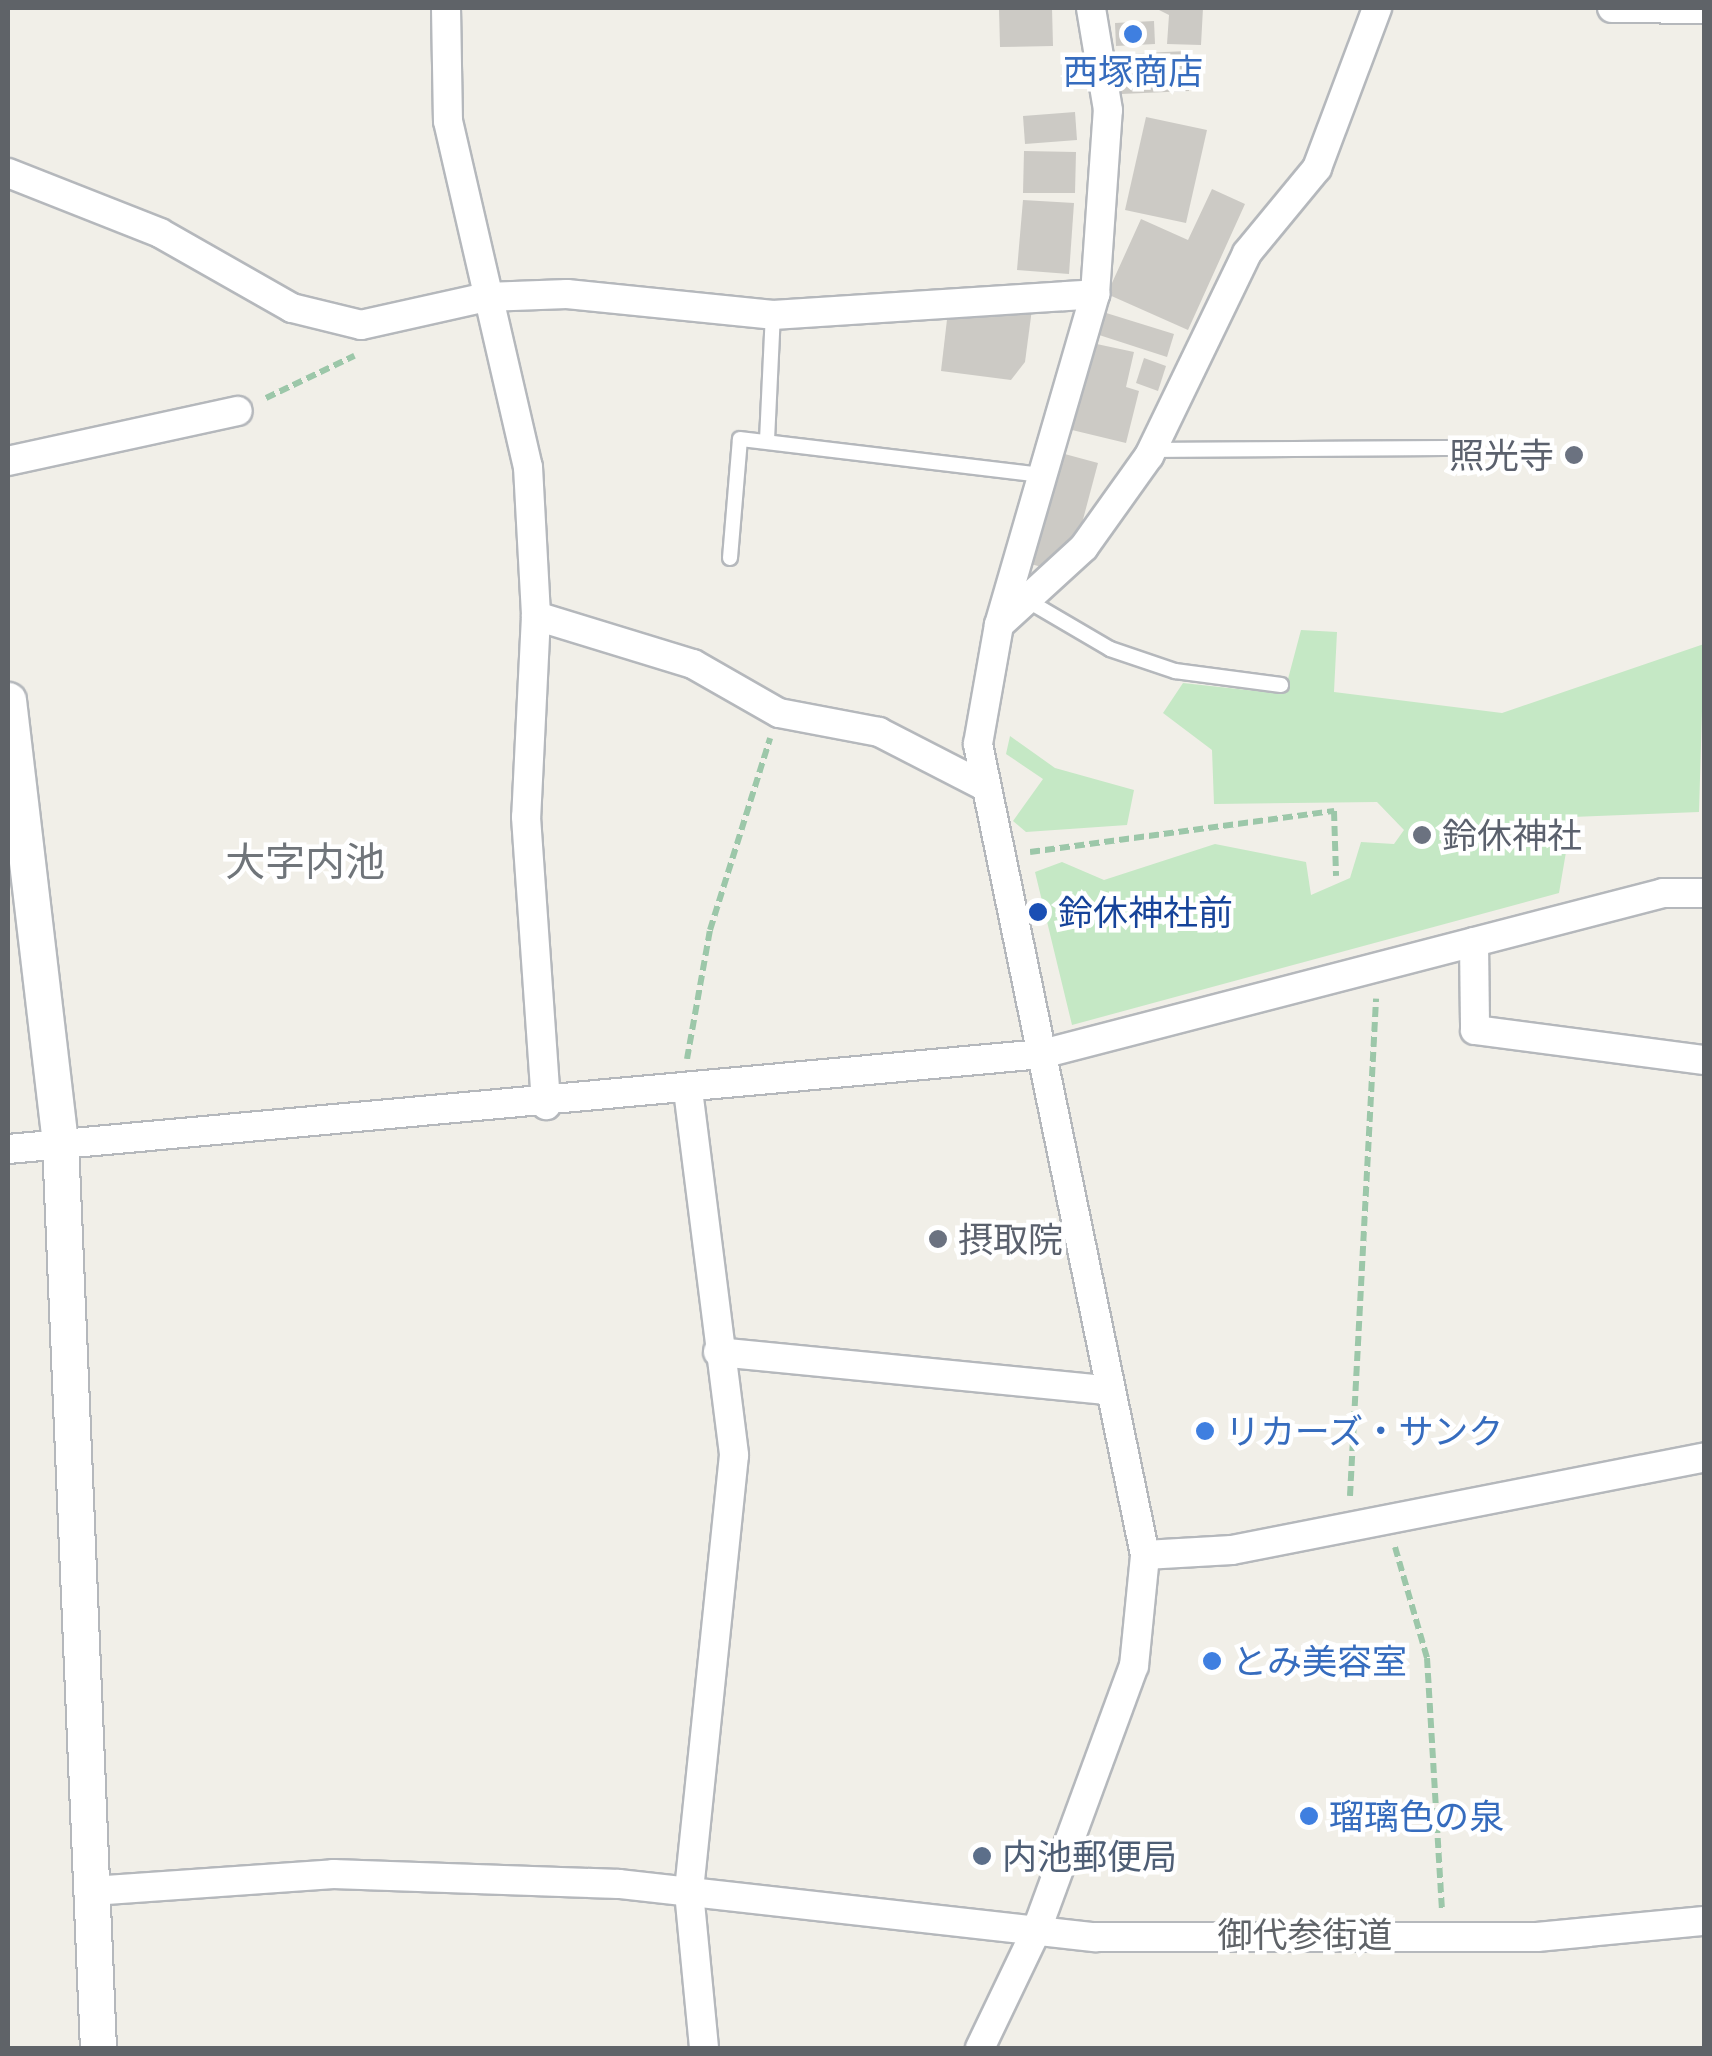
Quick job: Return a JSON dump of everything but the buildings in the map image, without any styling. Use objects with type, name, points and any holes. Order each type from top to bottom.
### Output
[{"type":"street","points":[[446,8],[448,122],[528,467],[536,616],[526,816],[546,1105]]},
{"type":"street","points":[[980,2048],[1037,1930],[1134,1666],[1145,1555],[1105,1390],[978,744],[999,625],[1095,294],[1108,110],[1091,8]]},
{"type":"street","points":[[999,625],[1030,602],[1084,547],[1152,450],[1248,253],[1317,168],[1377,8]]},
{"type":"street","points":[[1612,8],[1704,9]]},
{"type":"street","points":[[8,173],[160,233],[292,308],[361,325],[486,297],[567,294],[773,315],[1095,294]]},
{"type":"street","points":[[8,461],[238,411]]},
{"type":"street","points":[[536,616],[694,664],[780,713],[879,732],[984,786]]},
{"type":"street","points":[[8,700],[60,1142],[98,2048]]},
{"type":"street","points":[[8,1149],[546,1105],[1042,1054],[1664,893],[1704,892]]},
{"type":"street","points":[[1474,942],[1475,1030],[1704,1060]]},
{"type":"street","points":[[688,1090],[734,1455],[689,1892],[704,2048]]},
{"type":"street","points":[[718,1352],[1105,1390]]},
{"type":"street","points":[[1145,1555],[1348,1530],[1704,1457]]},
{"type":"street","name":"御代参街道","points":[[92,1891],[333,1874],[689,1892],[1037,1930],[1537,1937],[1704,1920]]},
{"type":"lane","points":[[767,440],[773,315]]},
{"type":"lane","points":[[730,558],[740,439],[1041,475]]},
{"type":"lane","points":[[1152,450],[1474,448]]},
{"type":"lane","points":[[1030,602],[1126,655],[1280,685]]},
{"type":"path","points":[[238,411],[400,334],[400,319]]},
{"type":"path","points":[[688,1090],[686,1032],[710,930],[780,713]]},
{"type":"path","points":[[999,855],[1334,811],[1336,876]]},
{"type":"path","points":[[1348,1530],[1378,968]]},
{"type":"path","points":[[1388,1521],[1427,1658],[1443,1935]]},
{"type":"green space","points":[[1301,630],[1337,632],[1334,692],[1502,713],[1704,644],[1699,812],[1572,817],[1559,893],[1072,1025],[1035,872],[1062,862],[1104,880],[1215,844],[1306,862],[1311,895],[1350,878],[1361,842],[1394,844],[1404,830],[1377,802],[1214,804],[1212,750],[1163,713],[1183,683],[1284,694]]},
{"type":"green space","points":[[1010,736],[1055,768],[1134,790],[1127,825],[1026,832],[1013,821],[1043,779],[1006,754]]},
{"type":"place","name":"西塚商店","points":[[1133,34]]},
{"type":"place","name":"照光寺","points":[[1574,455]]},
{"type":"place","name":"鈴休神社","points":[[1422,835]]},
{"type":"place","name":"鈴休神社前","points":[[1038,912]]},
{"type":"place","name":"摂取院","points":[[938,1239]]},
{"type":"place","name":"リカーズ・サンク","points":[[1205,1431]]},
{"type":"place","name":"とみ美容室","points":[[1212,1661]]},
{"type":"place","name":"瑠璃色の泉","points":[[1309,1816]]},
{"type":"place","name":"内池郵便局","points":[[982,1856]]},
{"type":"district","name":"大字内池","points":[[305,861]]}]
